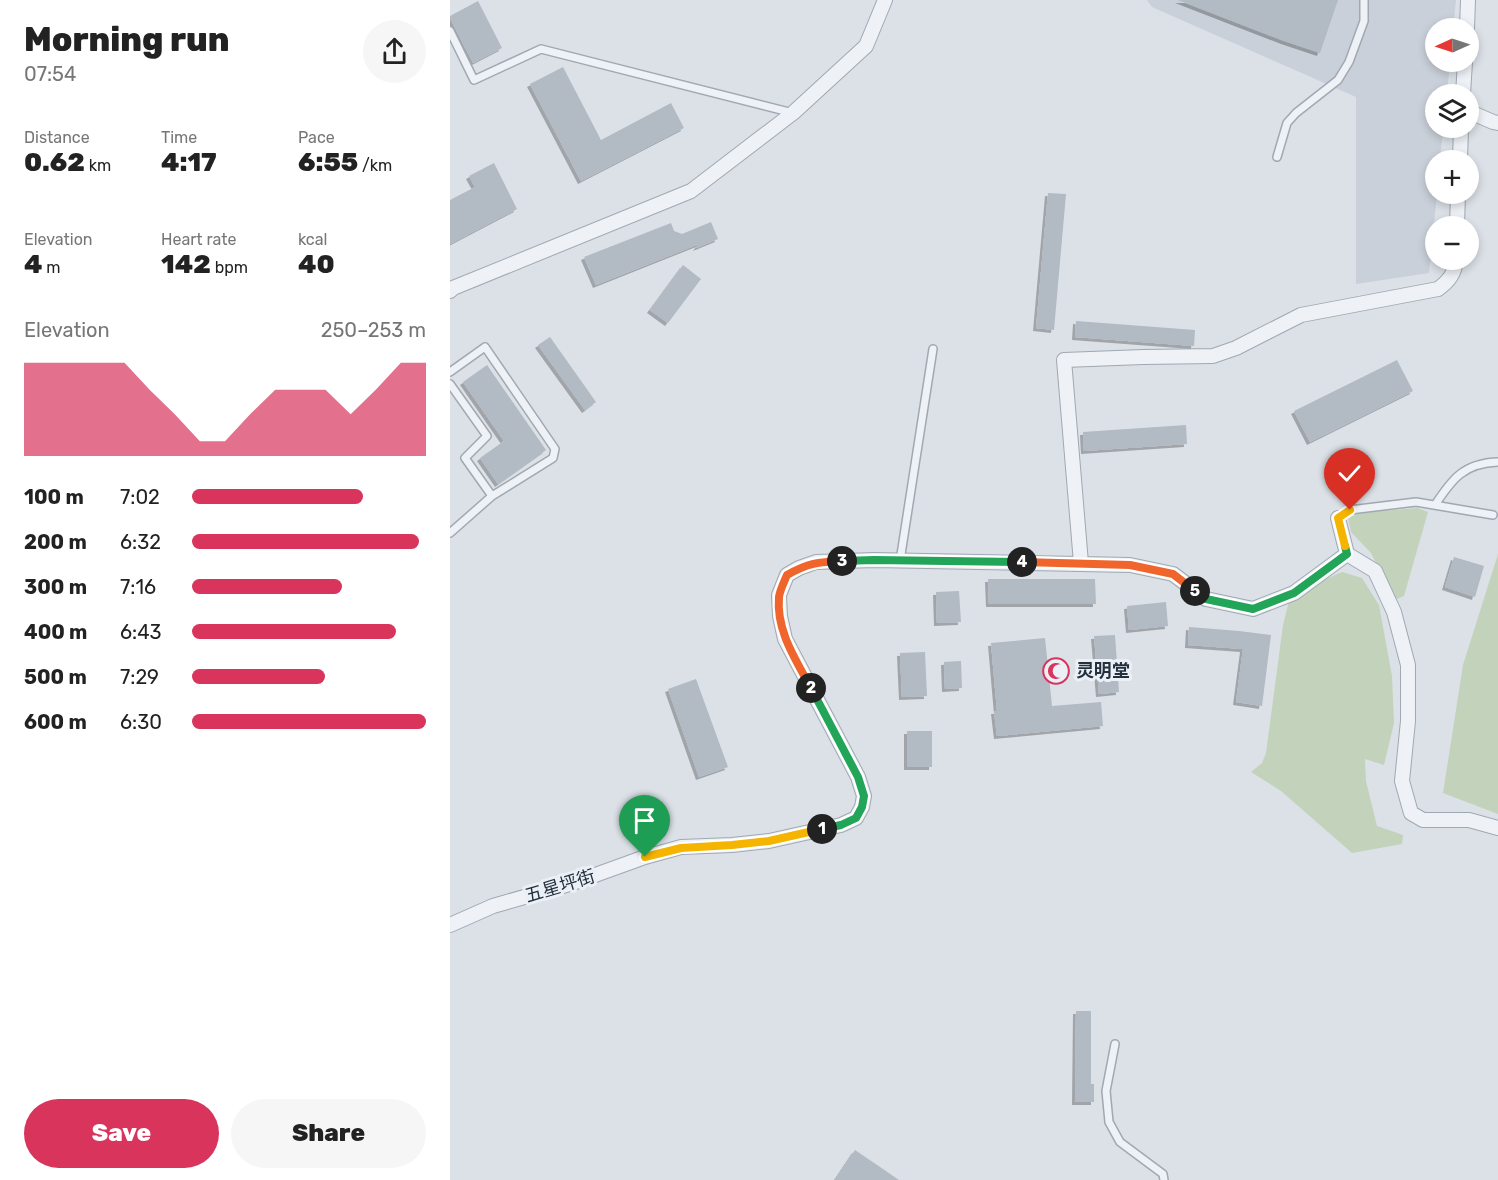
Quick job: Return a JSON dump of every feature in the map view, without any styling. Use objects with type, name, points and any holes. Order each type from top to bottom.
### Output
[{"type":"street","points":[[450,291],[691,191],[793,113],[866,46],[885,0]]},
{"type":"street","points":[[1467,18],[1468,0]]},
{"type":"street","points":[[1479,116],[1498,123]]},
{"type":"street","points":[[1081,563],[1064,360],[1214,356],[1236,348],[1301,315],[1438,289],[1446,283],[1454,270]]},
{"type":"street","points":[[1338,518],[1347,554],[1375,571],[1394,612],[1408,665],[1408,721],[1402,781],[1411,813],[1423,820],[1469,820],[1498,828]]},
{"type":"street","name":"五星坪街","points":[[450,925],[493,906],[573,883],[645,857],[681,848],[769,841],[841,825],[856,818],[862,807],[864,796],[858,777],[785,639],[780,616],[779,595],[787,575],[799,568],[816,562],[874,560],[1130,565],[1173,574],[1206,599],[1253,609],[1294,593],[1347,554]]},
{"type":"lane","points":[[1277,157],[1287,123],[1296,113],[1338,80],[1349,62],[1364,21],[1364,0]]},
{"type":"lane","points":[[450,31],[474,81],[541,49],[793,113]]},
{"type":"lane","points":[[450,372],[485,347],[555,449],[553,458],[492,496],[450,533]]},
{"type":"lane","points":[[900,561],[933,349]]},
{"type":"lane","points":[[450,384],[487,436],[465,458],[492,496]]},
{"type":"lane","points":[[1435,505],[1458,475],[1476,466],[1498,462]]},
{"type":"lane","points":[[1338,518],[1350,510],[1416,502],[1493,515]]},
{"type":"lane","points":[[1115,1044],[1106,1091],[1109,1122],[1120,1142],[1163,1174],[1164,1180]]},
{"type":"shaded area","points":[[1147,0],[1456,0],[1454,18],[1425,18],[1425,72],[1449,72],[1448,84],[1425,84],[1425,138],[1442,138],[1441,150],[1425,150],[1425,204],[1436,204],[1435,216],[1425,216],[1425,270],[1429,270],[1429,273],[1356,284],[1356,97],[1152,7]]},
{"type":"green space","points":[[1417,508],[1428,512],[1404,596],[1397,599],[1392,595],[1371,553],[1351,532],[1348,518],[1359,513]]},
{"type":"green space","points":[[1498,554],[1498,814],[1443,793],[1463,665]]},
{"type":"green space","points":[[1342,572],[1362,578],[1379,605],[1392,676],[1394,723],[1384,765],[1365,759],[1366,781],[1377,826],[1403,835],[1402,844],[1352,853],[1281,791],[1251,772],[1262,763],[1266,753],[1283,625],[1289,601]]},
{"type":"building","points":[[1178,0],[1338,0],[1320,53]]},
{"type":"building","points":[[478,1],[502,48],[473,63],[450,16]]},
{"type":"building","points":[[563,67],[601,140],[671,103],[684,128],[581,181],[530,84]]},
{"type":"building","points":[[494,163],[517,209],[450,244],[450,200],[475,187],[469,176]]},
{"type":"building","points":[[1048,193],[1066,194],[1054,330],[1036,328]]},
{"type":"building","points":[[711,222],[718,239],[696,248],[699,244],[596,285],[584,257],[671,223],[674,231],[682,234]]},
{"type":"building","points":[[683,265],[701,279],[668,323],[650,310]]},
{"type":"building","points":[[1076,321],[1195,330],[1194,346],[1075,337]]},
{"type":"building","points":[[550,337],[596,402],[585,410],[538,345]]},
{"type":"building","points":[[1397,360],[1413,391],[1310,442],[1294,411]]},
{"type":"building","points":[[487,365],[546,450],[498,484],[480,458],[504,441],[463,382]]},
{"type":"building","points":[[1186,425],[1187,444],[1084,451],[1083,432]]},
{"type":"building","points":[[1454,557],[1484,566],[1475,597],[1445,587]]},
{"type":"building","points":[[988,579],[1095,579],[1096,604],[989,604]]},
{"type":"building","points":[[959,591],[961,622],[937,623],[936,592]]},
{"type":"building","points":[[1166,602],[1168,626],[1129,630],[1127,606]]},
{"type":"building","points":[[1189,627],[1271,635],[1262,706],[1236,702],[1243,649],[1188,645]]},
{"type":"building","points":[[1115,635],[1119,692],[1099,694],[1094,636]]},
{"type":"building","points":[[1045,638],[1052,706],[1101,702],[1103,726],[997,736],[991,643]]},
{"type":"building","points":[[925,652],[927,696],[902,697],[900,653]]},
{"type":"building","points":[[961,661],[962,688],[945,689],[944,662]]},
{"type":"building","points":[[696,679],[728,767],[699,777],[668,689]]},
{"type":"building","points":[[907,731],[932,731],[932,767],[907,767]]},
{"type":"building","points":[[1076,1011],[1091,1011],[1091,1084],[1094,1084],[1094,1102],[1075,1102]]},
{"type":"building","points":[[855,1150],[883,1169],[899,1180],[835,1180]]},
{"type":"place","name":"灵明堂","points":[[1056,671]]},
{"type":"route","points":[[645,857],[681,848],[769,841],[841,825],[856,818],[862,807],[864,796],[858,777],[785,639],[780,616],[779,595],[787,575],[799,568],[816,562],[874,560],[1130,565],[1173,574],[1206,599],[1253,609],[1294,593],[1347,554],[1338,518],[1350,510]]}]
